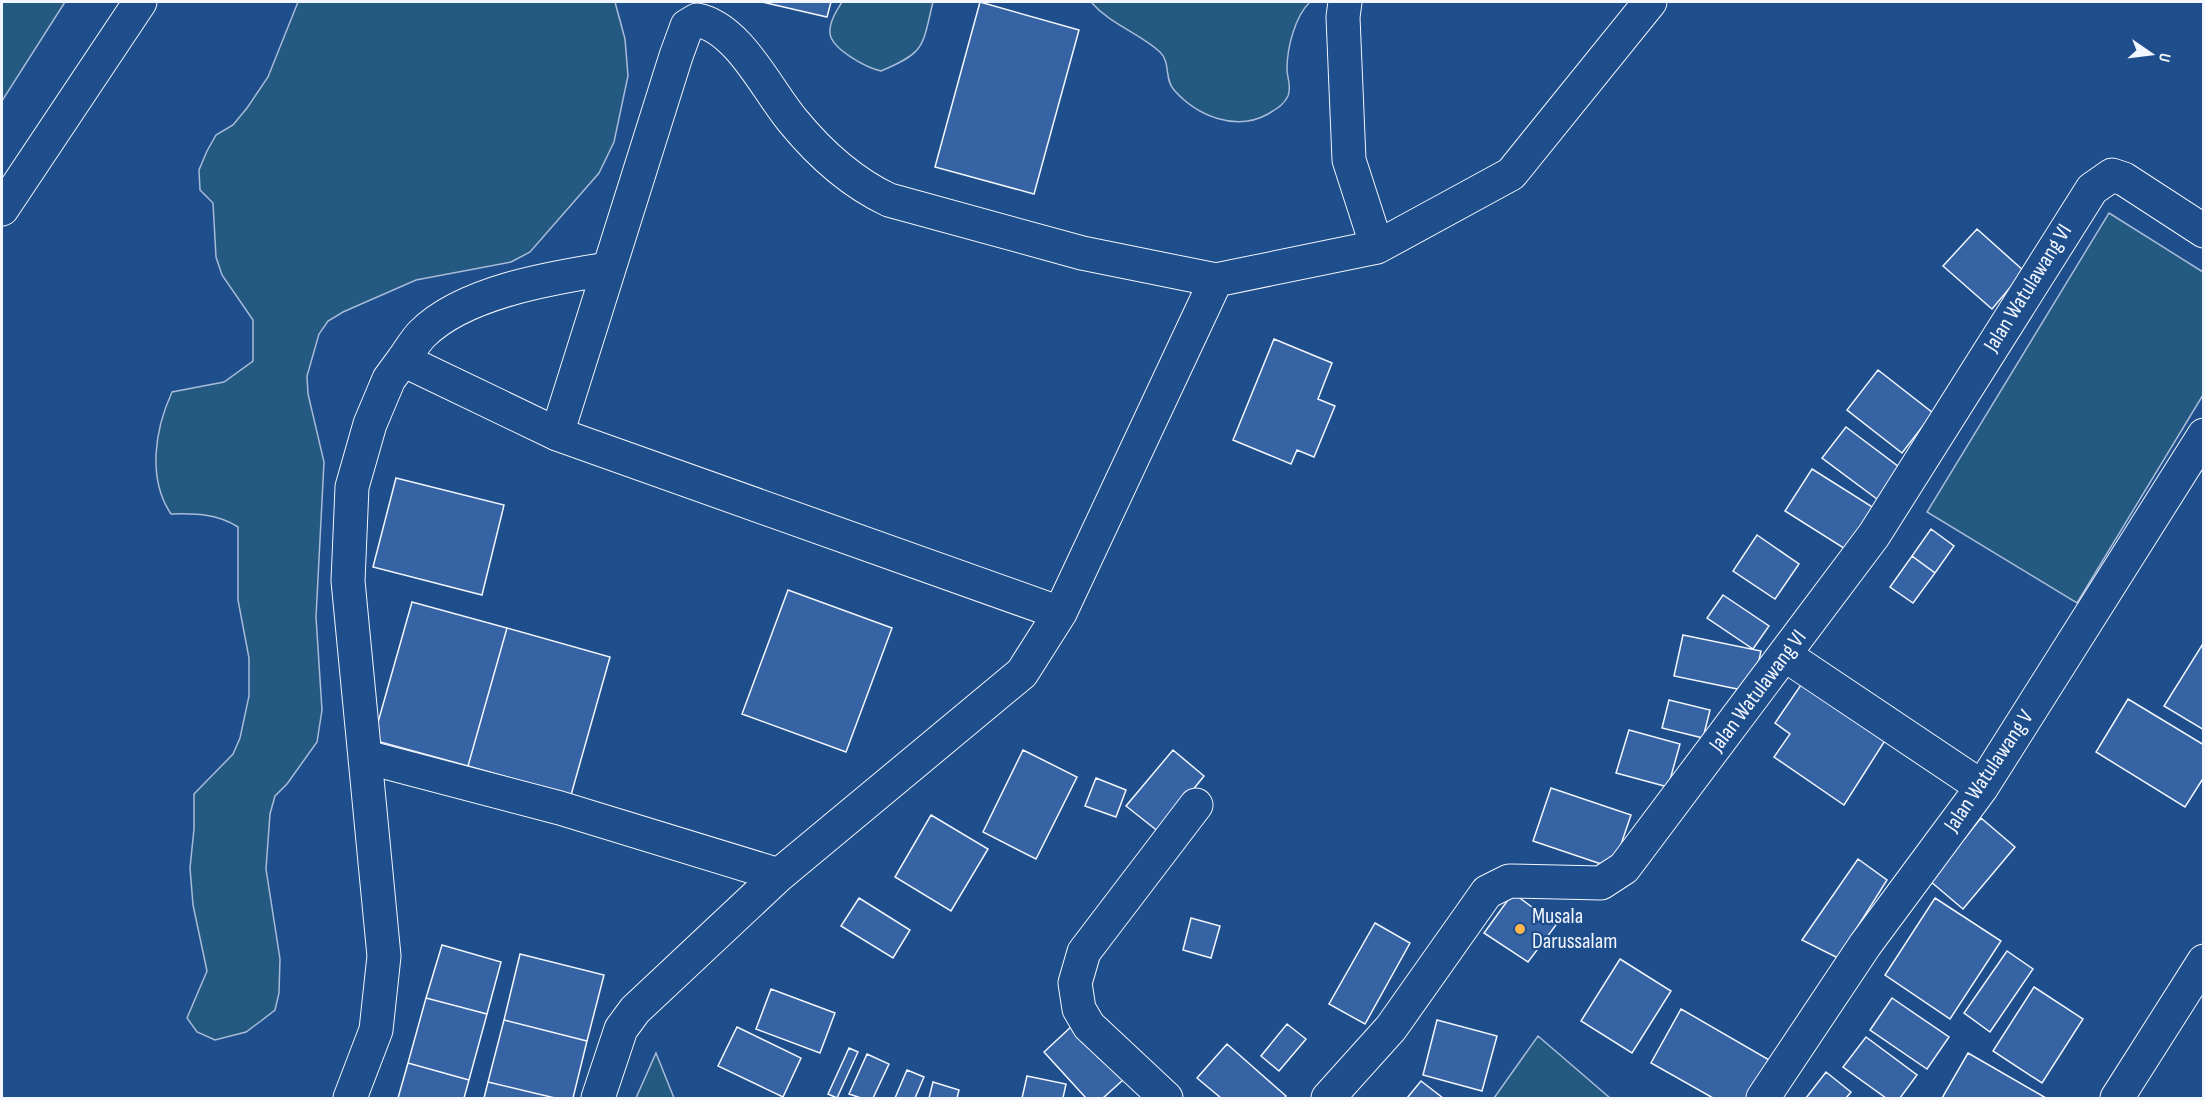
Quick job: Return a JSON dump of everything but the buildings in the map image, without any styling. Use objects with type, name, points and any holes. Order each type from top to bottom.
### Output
[{"type":"street","points":[[2,209],[140,2]]},
{"type":"street","points":[[1345,2],[1343,17],[1349,160],[1377,247]]},
{"type":"street","points":[[556,434],[683,36],[687,26],[697,20],[708,22],[728,36],[793,121],[838,168],[864,188],[889,200],[1082,253],[1216,280],[1377,247],[1512,174],[1650,2]]},
{"type":"street","name":"Jalan Watulawang VI","points":[[1328,1098],[1391,1028],[1486,892],[1509,881],[1601,883],[1624,868],[1874,536],[2092,189],[2112,175],[2133,184],[2204,231]]},
{"type":"street","points":[[350,1098],[376,1030],[384,956],[348,581],[352,487],[374,415],[388,379],[423,334],[447,316],[505,289],[607,269]]},
{"type":"street","points":[[598,1098],[621,1029],[635,1010],[779,874],[1022,673],[1060,613],[1216,280]]},
{"type":"street","points":[[403,360],[556,434],[1060,613]]},
{"type":"street","name":"Jalan Watulawang V","points":[[1763,1098],[1865,945],[1982,787],[2204,435]]},
{"type":"street","points":[[1785,655],[1982,787]]},
{"type":"street","points":[[366,756],[560,808],[779,874]]},
{"type":"street","points":[[1166,1098],[1089,1026],[1079,1010],[1075,982],[1084,952],[1196,805]]},
{"type":"street","points":[[2117,1098],[2204,961]]},
{"type":"shaded area","points":[[2,2],[65,2],[2,101]]},
{"type":"shaded area","points":[[298,2],[615,2],[625,39],[628,76],[614,142],[599,173],[530,252],[511,262],[416,280],[343,312],[328,321],[319,334],[307,376],[308,394],[324,462],[316,617],[322,710],[317,742],[287,784],[275,796],[270,814],[266,869],[280,959],[279,993],[275,1010],[246,1032],[215,1040],[197,1032],[187,1018],[207,971],[193,905],[190,868],[194,829],[194,794],[233,754],[240,738],[249,696],[249,658],[238,600],[238,527],[222,519],[206,515],[171,514],[163,500],[159,485],[156,453],[161,422],[172,392],[224,382],[253,361],[253,320],[222,275],[216,257],[213,203],[200,190],[199,170],[216,135],[233,125],[268,77]]},
{"type":"shaded area","points":[[842,2],[933,2],[927,29],[920,46],[907,59],[881,71],[851,57],[832,39],[831,25]]},
{"type":"shaded area","points":[[1091,2],[1310,2],[1300,15],[1290,42],[1287,69],[1290,89],[1288,96],[1268,114],[1243,122],[1205,114],[1183,99],[1171,86],[1165,61],[1160,52],[1107,17]]},
{"type":"shaded area","points":[[2109,213],[2203,272],[2203,395],[2077,603],[1927,512]]},
{"type":"shaded area","points":[[1538,1036],[1610,1098],[1494,1098]]},
{"type":"shaded area","points":[[656,1053],[674,1098],[636,1098]]},
{"type":"place","name":"Musala Darussalam","points":[[1520,929]]}]
